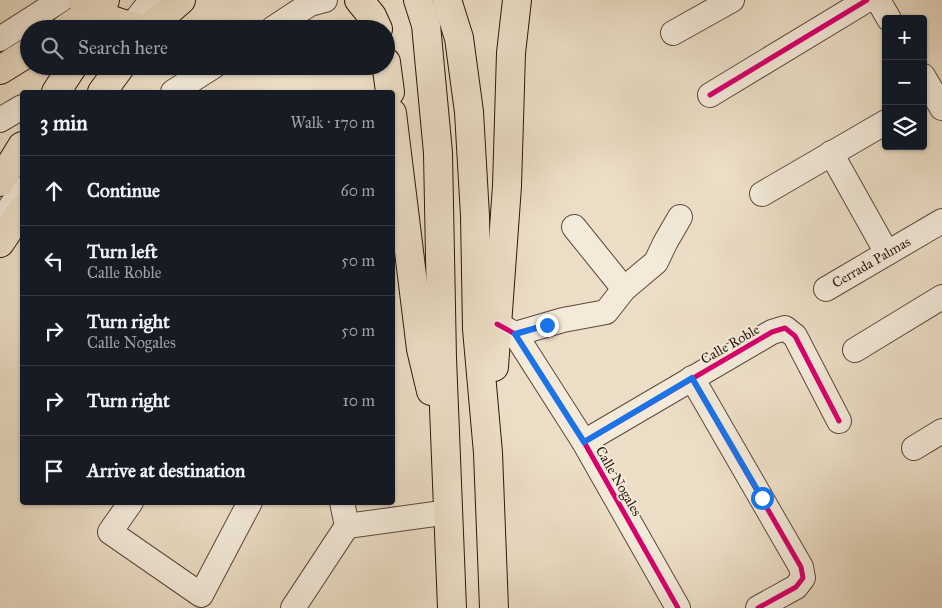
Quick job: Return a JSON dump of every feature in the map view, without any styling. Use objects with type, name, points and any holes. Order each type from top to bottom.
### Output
[{"type":"main road","points":[[102,20],[181,0]]},
{"type":"main road","points":[[359,0],[374,20]]},
{"type":"main road","points":[[418,0],[426,25],[438,153],[442,358],[448,464],[452,608]]},
{"type":"main road","points":[[447,0],[458,38],[469,112],[475,216],[478,329],[488,453],[494,608]]},
{"type":"main road","points":[[488,453],[506,329],[511,53],[517,0]]},
{"type":"main road","points":[[0,70],[20,58]]},
{"type":"main road","points":[[103,90],[114,75]]},
{"type":"main road","points":[[388,75],[390,90]]},
{"type":"main road","points":[[395,137],[421,349],[448,464]]},
{"type":"main road","points":[[0,243],[20,213]]},
{"type":"street","points":[[30,20],[61,0]]},
{"type":"street","points":[[115,17],[146,7],[156,0]]},
{"type":"street","points":[[286,20],[310,4],[325,0]]},
{"type":"street","points":[[673,33],[732,0]]},
{"type":"street","points":[[710,95],[880,4]]},
{"type":"street","points":[[0,39],[20,26]]},
{"type":"street","points":[[65,86],[77,75]]},
{"type":"street","points":[[65,86],[86,75]]},
{"type":"street","points":[[176,90],[200,75]]},
{"type":"street","points":[[0,120],[20,108]]},
{"type":"street","points":[[762,194],[882,124]]},
{"type":"street","points":[[831,153],[887,253]]},
{"type":"street","points":[[0,197],[13,165]]},
{"type":"street","points":[[0,223],[13,165]]},
{"type":"street","points":[[506,329],[606,312],[624,288],[656,262],[664,243],[680,216]]},
{"type":"street","name":"Cerrada Palmas","points":[[826,289],[942,221]]},
{"type":"street","points":[[574,227],[624,288]]},
{"type":"street","points":[[855,350],[942,297]]},
{"type":"street","name":"Calle Roble","points":[[584,442],[772,332],[784,328],[795,336],[839,421]]},
{"type":"street","name":"Calle Nogales","points":[[506,329],[584,442],[678,608]]},
{"type":"street","points":[[692,378],[801,566],[804,578],[796,587],[758,608]]},
{"type":"street","points":[[914,448],[942,431]]},
{"type":"street","points":[[129,505],[110,532],[201,595],[248,505]]},
{"type":"street","points":[[293,608],[347,526],[343,505]]},
{"type":"street","points":[[347,526],[449,512]]},
{"type":"cycle path","points":[[710,95],[867,0]]},
{"type":"cycle path","points":[[497,324],[515,334],[584,442],[678,608]]},
{"type":"cycle path","points":[[584,442],[772,332],[785,328],[795,336],[839,421]]},
{"type":"cycle path","points":[[692,378],[801,567],[803,578],[796,587],[758,608]]},
{"type":"route","points":[[547,325],[515,334],[584,442],[692,378],[762,498]]}]
